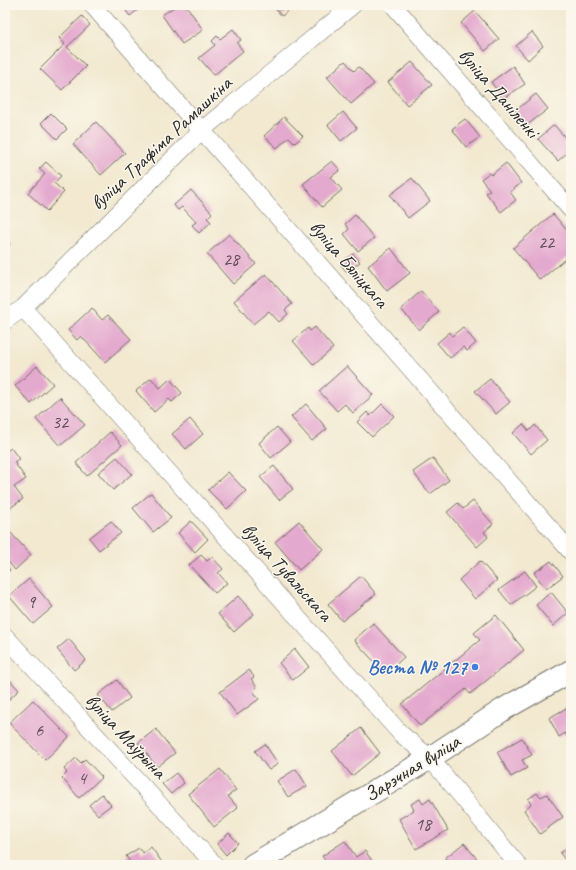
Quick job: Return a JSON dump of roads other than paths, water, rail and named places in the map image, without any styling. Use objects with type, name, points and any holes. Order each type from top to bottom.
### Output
[{"type":"street","name":"вуліца Бяліцкага","points":[[92,5],[571,552]]},
{"type":"street","name":"вуліца Трафіма Рамашкіна","points":[[5,321],[23,308],[202,130],[353,5]]},
{"type":"street","name":"вуліца Даніленкі","points":[[393,5],[571,210]]},
{"type":"street","name":"вуліца Тувальскага","points":[[23,308],[401,734],[430,758],[518,865]]},
{"type":"street","name":"вуліца Маўрына","points":[[5,636],[215,865]]},
{"type":"street","name":"Зарэчная вуліца","points":[[253,865],[430,758],[504,708],[571,671]]},
{"type":"place","name":"Веста № 127","points":[[475,667]]}]
